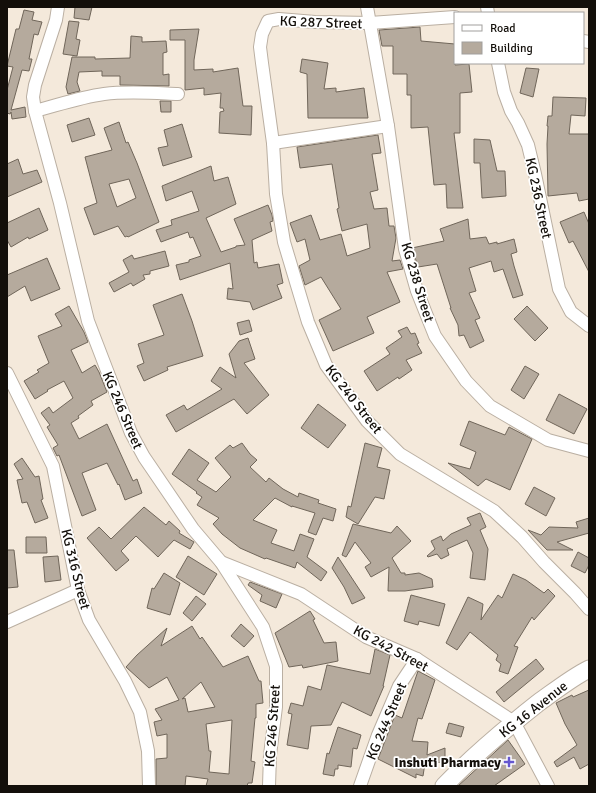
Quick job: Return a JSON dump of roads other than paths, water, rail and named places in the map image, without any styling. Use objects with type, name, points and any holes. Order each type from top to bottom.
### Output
[{"type":"street","name":"KG 246 Street","points":[[58,7],[56,20],[35,85],[33,97],[35,111],[60,203],[88,321],[131,433],[144,457],[193,529],[221,562],[263,627],[276,666],[276,707],[270,755],[269,786]]},
{"type":"street","name":"KG 238 Street","points":[[367,7],[388,126],[405,249],[417,291],[435,336],[466,381],[490,406],[548,440],[589,451]]},
{"type":"street","name":"KG 287 Street","points":[[267,100],[260,47],[262,34],[268,21],[279,19],[315,22],[370,23],[454,17]]},
{"type":"street","name":"KG 236 Street","points":[[498,64],[504,92],[511,111],[528,145],[559,289],[571,312],[589,326]]},
{"type":"street","points":[[35,111],[105,94],[149,92],[178,94]]},
{"type":"street","name":"KG 240 Street","points":[[267,100],[273,143],[276,194],[284,242],[308,322],[326,365],[368,421],[400,454],[494,511],[522,537],[589,609]]},
{"type":"street","points":[[273,143],[388,126]]},
{"type":"street","name":"KG 316 Street","points":[[7,373],[53,466],[78,590],[89,620],[125,681],[140,712],[148,751],[149,786]]},
{"type":"street","name":"KG 242 Street","points":[[221,562],[301,594],[366,637],[416,659],[514,722]]},
{"type":"street","points":[[7,622],[78,590]]},
{"type":"street","name":"KG 244 Street","points":[[360,786],[378,735],[399,686],[416,659]]},
{"type":"street","name":"KG 16 Avenue","points":[[444,786],[461,768],[514,722],[576,675],[589,669]]},
{"type":"street","points":[[514,722],[548,786]]},
{"type":"place","name":"Inshuti Pharmacy","points":[[509,762]]}]
